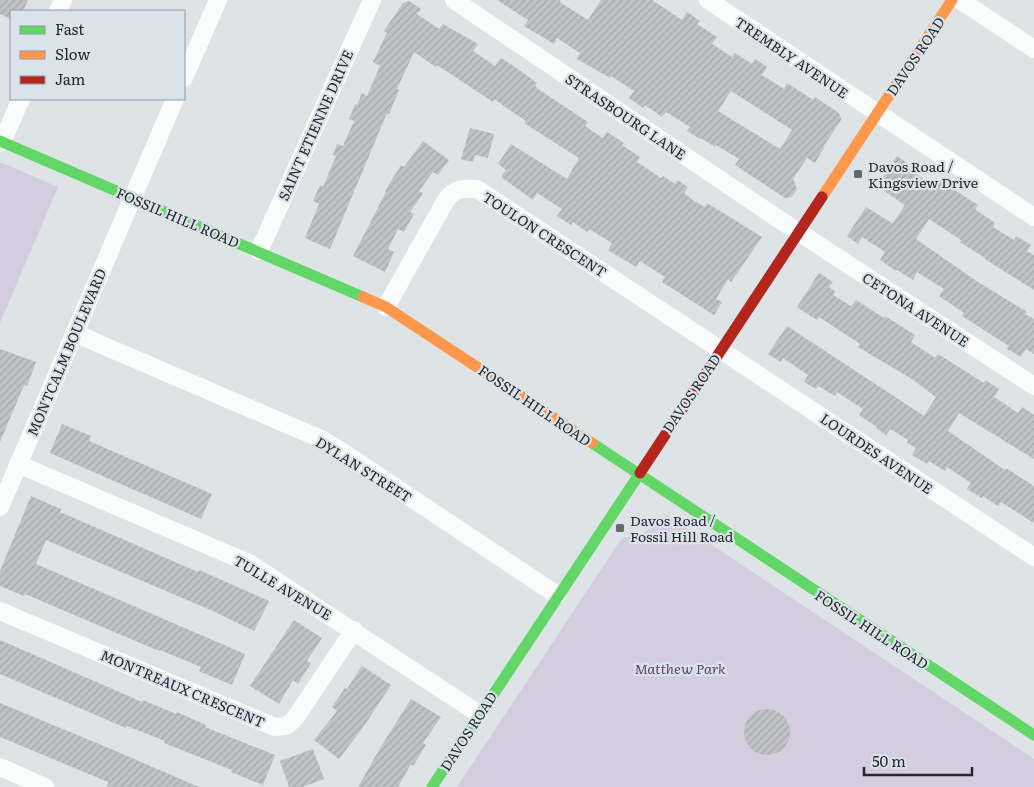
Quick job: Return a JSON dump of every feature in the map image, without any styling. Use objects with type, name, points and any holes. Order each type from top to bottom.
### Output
[{"type":"street","points":[[185,76],[218,0]]},
{"type":"street","name":"SAINT ETIENNE DRIVE","points":[[259,251],[372,0]]},
{"type":"street","name":"STRASBOURG LANE","points":[[454,0],[799,232]]},
{"type":"street","name":"TREMBLY AVENUE","points":[[708,0],[1034,217]]},
{"type":"street","name":"DAVOS ROAD","points":[[432,787],[557,595],[952,0]]},
{"type":"street","points":[[960,0],[1034,49]]},
{"type":"street","points":[[1,141],[21,100]]},
{"type":"street","name":"MONTCALM BOULEVARD","points":[[0,507],[175,100]]},
{"type":"street","name":"FOSSIL HILL ROAD","points":[[1,141],[386,307],[1034,736]]},
{"type":"street","name":"TOULON CRESCENT","points":[[386,307],[452,192],[462,188],[477,189],[721,350]]},
{"type":"street","name":"CETONA AVENUE","points":[[799,232],[1034,386]]},
{"type":"street","name":"DYLAN STREET","points":[[74,333],[320,439],[341,451],[557,595]]},
{"type":"street","name":"LOURDES AVENUE","points":[[721,350],[1034,557]]},
{"type":"street","name":"TULLE AVENUE","points":[[18,464],[249,563],[354,630],[479,714]]},
{"type":"street","name":"MONTREAUX CRESCENT","points":[[0,611],[275,727],[287,726],[296,717],[354,630]]},
{"type":"street","points":[[0,768],[45,787]]},
{"type":"green space","points":[[0,162],[58,187],[0,323]]},
{"type":"green space","name":"Matthew Park","points":[[667,515],[1034,759],[1034,787],[457,787],[622,538],[641,535]]},
{"type":"building","points":[[0,0],[28,0],[23,10],[10,10],[10,19],[0,14]]},
{"type":"building","points":[[497,0],[560,0],[560,2],[588,20],[601,0],[652,0],[682,20],[687,12],[700,21],[697,24],[717,37],[712,44],[732,57],[735,53],[752,64],[755,59],[767,67],[762,75],[784,89],[787,83],[813,100],[815,97],[839,113],[841,120],[815,163],[807,158],[793,179],[797,189],[792,197],[785,198],[735,165],[739,159],[687,131],[690,127],[666,112],[662,117],[645,105],[643,108],[629,98],[634,91],[611,76],[610,78],[577,59],[580,53],[557,38],[554,44],[524,26],[528,20]],"holes":[[[731,91],[792,130],[780,149],[718,111]]]},
{"type":"building","points":[[409,1],[421,9],[417,14],[439,29],[443,24],[478,44],[473,51],[495,66],[501,58],[515,67],[537,83],[535,86],[541,91],[588,122],[585,126],[603,138],[607,132],[624,143],[622,145],[640,157],[637,162],[661,178],[663,176],[675,184],[677,180],[688,187],[684,193],[694,201],[705,207],[707,203],[762,237],[731,282],[728,279],[716,299],[722,302],[714,315],[662,282],[665,277],[640,261],[636,267],[608,250],[612,243],[589,229],[587,232],[573,222],[571,225],[557,216],[562,209],[537,193],[533,200],[501,177],[506,170],[498,164],[511,144],[567,179],[579,158],[524,123],[526,121],[494,99],[493,102],[414,52],[330,249],[305,238],[319,204],[313,201],[320,185],[323,187],[336,156],[333,155],[337,144],[343,146],[354,121],[349,119],[355,104],[357,105],[362,93],[367,96],[380,66],[373,62],[387,33],[384,31],[403,3]]},
{"type":"building","points":[[470,128],[494,134],[488,158],[475,155],[473,162],[461,159]]},
{"type":"building","points":[[423,141],[449,160],[438,175],[433,172],[419,191],[423,193],[410,212],[414,214],[404,232],[398,229],[388,249],[394,252],[385,272],[353,256],[385,191],[401,165],[404,167]]},
{"type":"building","points":[[897,156],[910,165],[907,168],[932,185],[936,178],[978,205],[975,209],[995,223],[993,227],[1014,240],[1016,236],[1031,245],[1027,251],[1034,255],[1034,290],[985,259],[960,242],[961,240],[929,219],[916,239],[975,280],[1027,312],[1025,314],[1034,319],[1034,354],[1026,349],[1021,357],[1007,349],[1009,346],[962,316],[964,313],[939,296],[944,289],[917,272],[913,280],[896,271],[880,260],[885,252],[862,237],[858,244],[847,236],[866,207],[893,223],[905,205],[877,186]]},
{"type":"building","points":[[819,273],[833,282],[829,287],[835,291],[833,295],[851,306],[856,300],[884,318],[885,316],[915,335],[911,342],[935,358],[938,354],[984,383],[985,380],[999,389],[994,397],[1018,413],[1022,407],[1034,415],[1034,459],[959,413],[948,431],[1005,470],[1006,468],[1034,486],[1034,523],[1001,502],[998,506],[983,496],[982,498],[967,489],[971,483],[947,467],[945,471],[929,461],[927,464],[912,455],[916,448],[907,443],[908,440],[890,429],[886,435],[859,415],[863,409],[837,392],[835,396],[818,386],[816,389],[804,382],[808,375],[783,358],[781,362],[768,354],[787,326],[924,416],[936,397],[912,379],[858,347],[860,344],[819,317],[817,320],[797,307]]},
{"type":"building","points":[[0,349],[36,362],[27,386],[24,385],[0,442]]},
{"type":"building","points":[[62,424],[91,436],[89,441],[212,494],[201,519],[50,453]]},
{"type":"building","points":[[31,496],[61,509],[60,512],[269,601],[254,631],[213,611],[46,540],[36,564],[245,654],[232,685],[199,671],[201,667],[25,594],[24,596],[0,586],[0,571]]},
{"type":"building","points":[[294,620],[322,638],[307,661],[311,663],[298,684],[293,680],[279,704],[250,686]]},
{"type":"building","points":[[0,640],[142,702],[143,700],[176,714],[177,712],[206,725],[205,727],[275,755],[263,785],[231,772],[232,770],[164,743],[165,741],[127,726],[126,728],[0,674]]},
{"type":"building","points":[[362,666],[391,685],[339,759],[314,740],[337,711],[332,707]]},
{"type":"building","points":[[411,699],[441,717],[423,743],[426,745],[413,766],[411,764],[398,787],[358,787],[379,750]]},
{"type":"building","points":[[0,703],[199,787],[107,787],[108,782],[0,737]]},
{"type":"building","points":[[767,709],[780,713],[786,719],[790,732],[786,745],[780,751],[767,755],[754,751],[748,745],[744,732],[748,719],[754,713]]},
{"type":"building","points":[[313,749],[324,779],[302,787],[289,787],[280,761]]},
{"type":"traffic: fast","points":[[0,141],[363,297]]},
{"type":"traffic: fast","points":[[592,443],[1034,735]]},
{"type":"traffic: fast","points":[[432,787],[640,473]]},
{"type":"traffic: slow","points":[[822,197],[952,0]]},
{"type":"traffic: slow","points":[[363,297],[386,307],[592,443]]},
{"type":"traffic: jam","points":[[640,473],[822,197]]},
{"type":"place","name":"Davos Road / Kingsview Drive","points":[[858,174]]},
{"type":"place","name":"Davos Road / Fossil Hill Road","points":[[620,528]]}]
